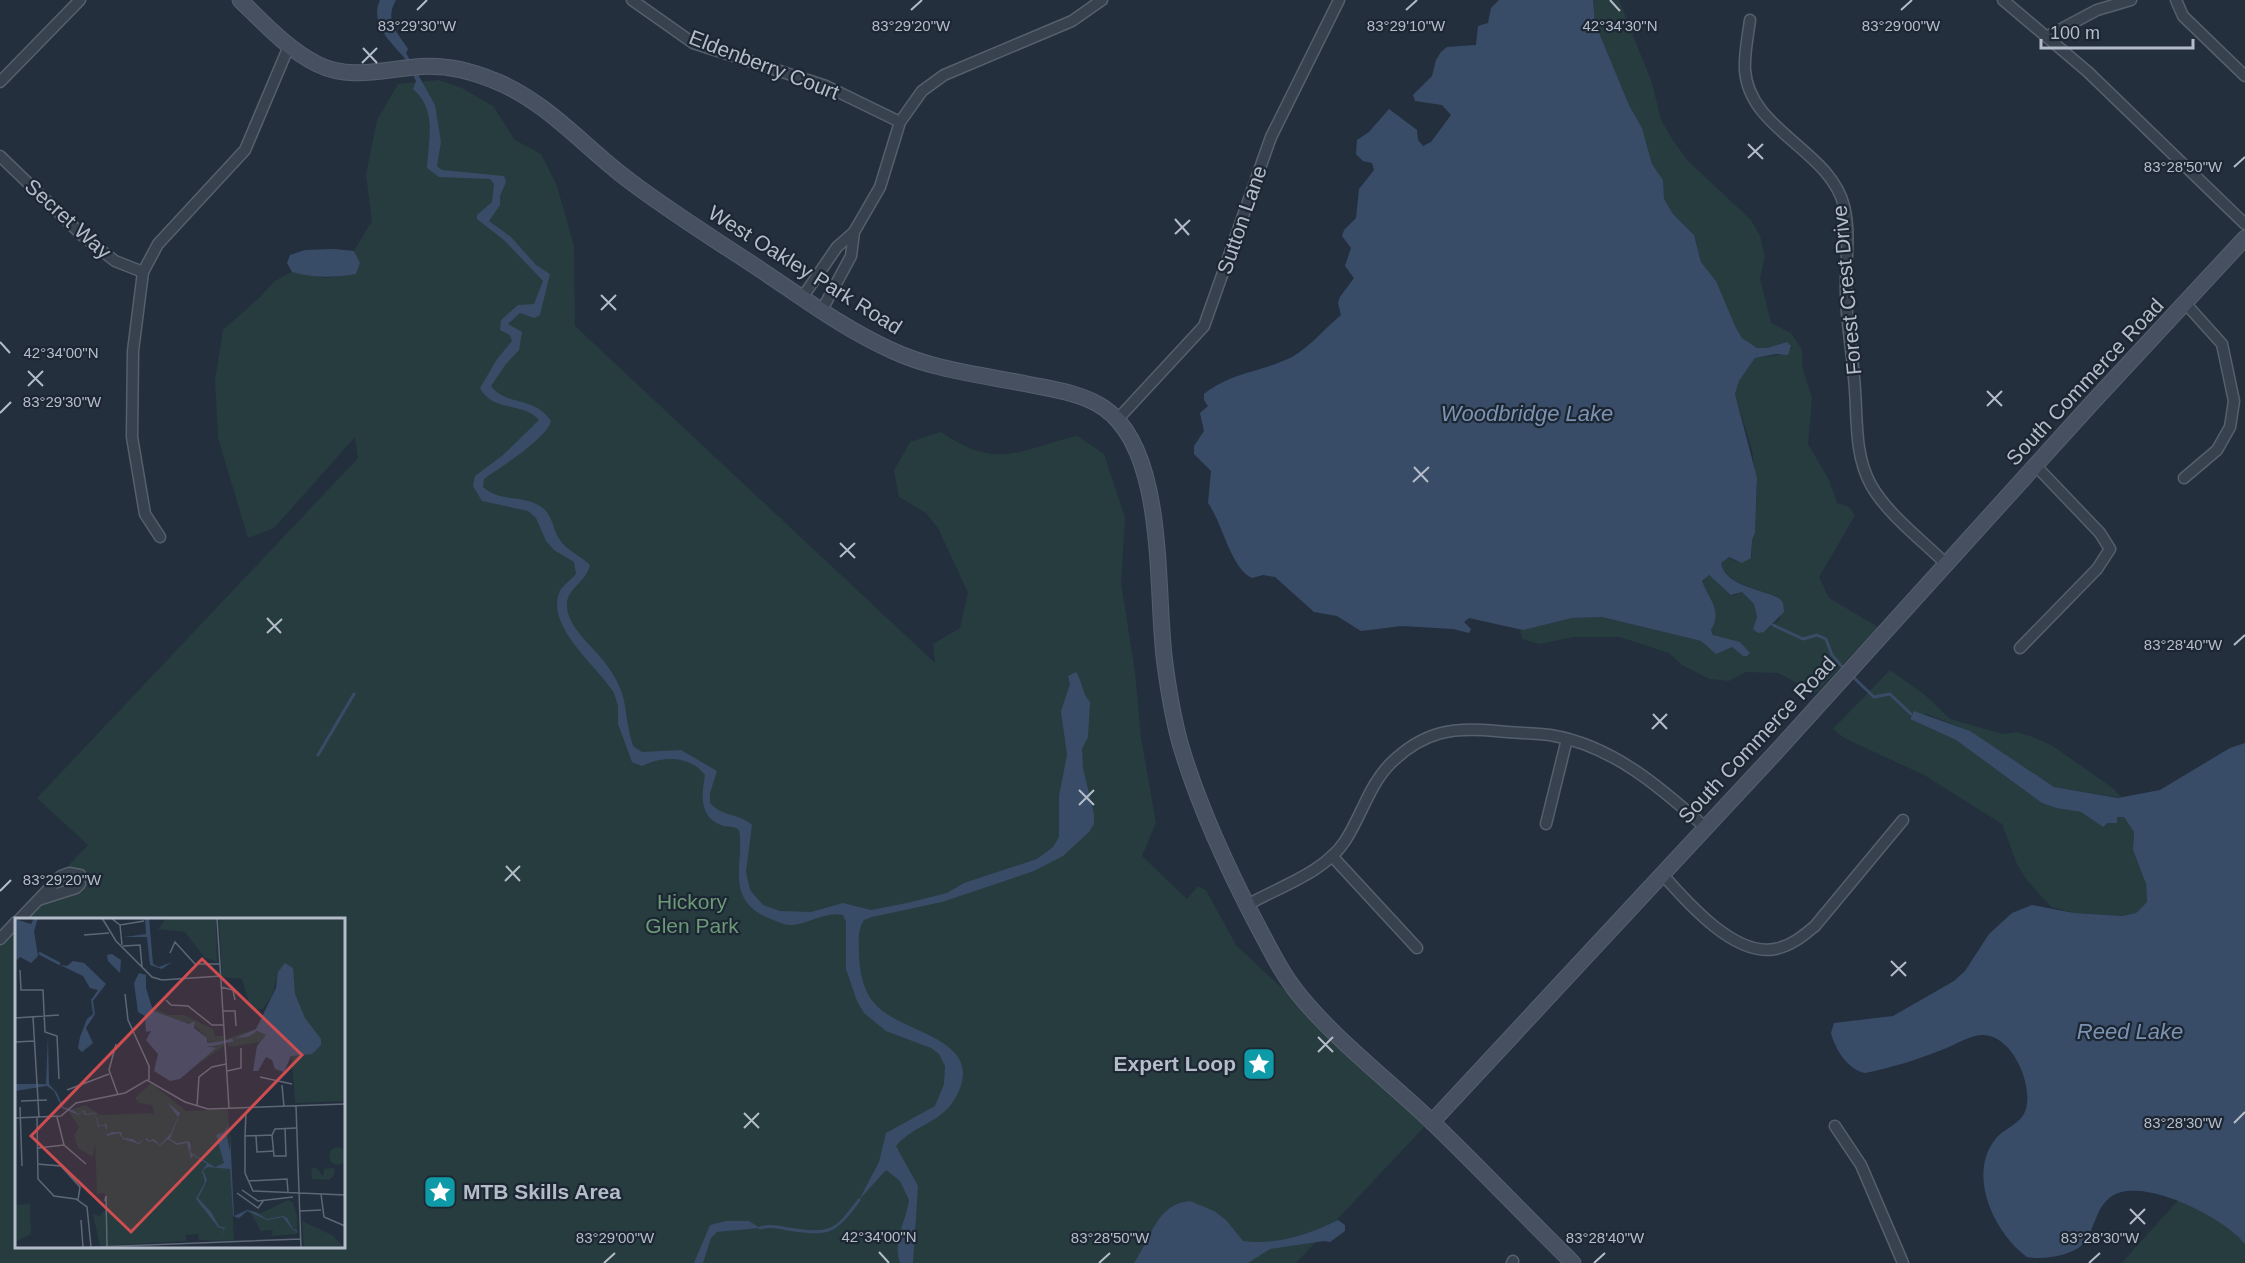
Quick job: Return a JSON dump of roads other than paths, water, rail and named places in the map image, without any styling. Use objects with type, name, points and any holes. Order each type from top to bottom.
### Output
[{"type":"street","points":[[0,82],[80,0]]},
{"type":"street","name":"West Oakley Park Road","points":[[240,0],[289,46],[321,67],[360,75],[418,66],[437,66],[455,68],[499,81],[545,111],[623,176],[676,214],[802,298],[874,342],[911,358],[1078,397],[1104,408],[1138,452],[1149,490],[1156,543],[1164,663],[1179,742],[1199,802],[1223,860],[1276,960],[1298,994],[1329,1027],[1432,1122]]},
{"type":"street","name":"Eldenberry Court","points":[[632,0],[693,43],[826,86],[900,122]]},
{"type":"street","points":[[802,298],[837,247],[854,232],[880,187],[900,122],[922,91],[944,75],[1072,21],[1102,0]]},
{"type":"street","name":"Sutton Lane","points":[[1116,421],[1203,326],[1272,137],[1339,0]]},
{"type":"street","points":[[2003,0],[2048,36],[2245,224]]},
{"type":"street","points":[[2048,36],[2097,10],[2131,0]]},
{"type":"street","points":[[2176,0],[2183,16],[2245,76]]},
{"type":"street","name":"Forest Crest Drive","points":[[1749,20],[1745,71],[1749,87],[1778,128],[1828,173],[1844,206],[1847,242],[1846,315],[1854,379],[1857,440],[1871,484],[1888,506],[1946,564]]},
{"type":"street","points":[[160,537],[144,514],[132,437],[133,351],[142,272],[158,244],[244,150],[289,46]]},
{"type":"street","name":"Secret Way","points":[[0,156],[83,236],[115,261],[142,272]]},
{"type":"street","points":[[822,310],[851,256],[854,232]]},
{"type":"street","name":"South Commerce Road","points":[[1432,1122],[2245,238]]},
{"type":"street","points":[[2184,478],[2217,450],[2229,427],[2234,401],[2222,344],[2186,304]]},
{"type":"street","points":[[2020,648],[2097,569],[2110,549],[2100,533],[2036,466]]},
{"type":"street","points":[[1247,905],[1332,856],[1346,839],[1379,775],[1403,753],[1427,736],[1469,728],[1567,739],[1637,770],[1705,827]]},
{"type":"street","points":[[1546,825],[1567,739]]},
{"type":"street","points":[[1662,874],[1692,906],[1729,937],[1750,947],[1774,949],[1797,940],[1815,926],[1903,820]]},
{"type":"street","points":[[1332,856],[1417,948]]},
{"type":"street","points":[[21,918],[38,900]]},
{"type":"street","points":[[0,939],[15,924]]},
{"type":"street","points":[[1432,1122],[1573,1263]]},
{"type":"street","points":[[1835,1126],[1861,1165],[1903,1263]]},
{"type":"water","points":[[380,0],[396,0],[391,14],[393,26],[408,49],[406,53],[435,105],[441,142],[437,166],[442,170],[504,176],[506,182],[500,196],[500,205],[489,221],[511,237],[536,265],[550,274],[540,315],[534,318],[520,313],[508,324],[522,332],[519,350],[491,386],[505,397],[536,408],[551,421],[541,436],[532,444],[484,479],[483,487],[496,495],[526,500],[540,506],[549,516],[561,542],[590,565],[585,576],[568,598],[568,612],[575,628],[606,664],[619,686],[623,695],[633,746],[642,752],[681,750],[717,771],[710,793],[710,803],[720,811],[742,818],[752,825],[746,872],[750,890],[763,905],[780,911],[811,912],[843,903],[871,910],[947,893],[964,883],[1037,859],[1053,847],[1059,837],[1059,796],[1067,755],[1061,711],[1070,684],[1068,676],[1076,672],[1090,702],[1088,737],[1082,749],[1083,768],[1094,814],[1094,824],[1089,832],[1063,856],[1034,871],[942,902],[872,917],[864,920],[860,928],[859,962],[867,993],[874,1003],[887,1014],[937,1039],[951,1049],[960,1062],[963,1077],[950,1106],[896,1146],[918,1186],[913,1263],[900,1263],[898,1254],[899,1239],[909,1200],[900,1181],[886,1170],[859,1200],[879,1162],[886,1133],[935,1106],[944,1084],[945,1066],[939,1054],[931,1048],[886,1031],[864,1013],[857,1001],[846,969],[846,922],[843,915],[824,916],[799,924],[787,925],[766,917],[753,909],[745,900],[739,878],[739,830],[721,825],[708,816],[703,803],[705,775],[699,768],[675,759],[658,760],[642,766],[632,762],[618,724],[618,706],[614,693],[574,644],[559,617],[557,604],[560,591],[576,574],[574,562],[554,550],[546,541],[536,518],[528,511],[482,501],[473,486],[475,476],[503,455],[539,420],[525,410],[492,401],[480,388],[497,359],[512,341],[510,335],[500,330],[501,320],[518,305],[534,304],[543,281],[505,241],[477,219],[477,215],[492,202],[494,184],[490,179],[439,177],[427,168],[430,137],[429,116],[421,97],[413,89],[416,81],[408,64],[386,37],[379,23],[377,16]]},
{"type":"water","name":"Woodbridge Lake","points":[[1499,0],[1593,0],[1595,23],[1629,105],[1642,128],[1652,164],[1663,180],[1664,199],[1673,214],[1694,235],[1701,262],[1716,281],[1736,328],[1742,338],[1757,348],[1767,348],[1787,342],[1791,346],[1788,355],[1776,354],[1755,358],[1739,381],[1735,394],[1757,478],[1755,533],[1752,540],[1751,558],[1742,563],[1729,557],[1721,563],[1724,571],[1736,582],[1779,598],[1783,603],[1784,612],[1764,632],[1758,633],[1753,629],[1757,617],[1754,604],[1742,592],[1731,595],[1709,575],[1702,581],[1715,610],[1716,616],[1711,630],[1713,635],[1740,642],[1750,653],[1747,656],[1743,656],[1732,647],[1716,654],[1701,641],[1602,617],[1572,618],[1523,630],[1469,618],[1464,622],[1471,629],[1469,633],[1453,629],[1402,626],[1361,631],[1337,616],[1314,612],[1275,577],[1263,575],[1252,578],[1245,573],[1233,556],[1208,503],[1211,471],[1194,454],[1194,446],[1204,431],[1200,413],[1208,406],[1204,400],[1204,394],[1225,381],[1281,362],[1299,353],[1341,315],[1338,303],[1340,297],[1354,278],[1345,266],[1351,248],[1342,236],[1344,230],[1356,218],[1359,189],[1374,170],[1372,163],[1363,161],[1356,154],[1357,140],[1369,132],[1389,109],[1417,130],[1418,140],[1423,146],[1431,142],[1451,115],[1442,105],[1415,101],[1413,95],[1432,76],[1436,60],[1447,47],[1476,45],[1478,26],[1488,23],[1491,8]]},
{"type":"water","points":[[305,250],[354,251],[360,263],[356,274],[332,277],[308,275],[292,272],[287,263],[290,255]]},
{"type":"water","name":"Reed Lake","points":[[1914,711],[1970,731],[2054,787],[2118,798],[2160,790],[2230,748],[2245,743],[2245,1244],[2220,1223],[2183,1203],[2143,1191],[2126,1191],[2107,1200],[2087,1239],[2076,1249],[2060,1256],[2027,1257],[2004,1234],[1988,1203],[1984,1187],[1987,1155],[1994,1141],[2020,1119],[2026,1109],[2026,1087],[2023,1074],[2011,1051],[1993,1037],[1977,1035],[1915,1060],[1865,1073],[1853,1068],[1839,1052],[1831,1033],[1834,1023],[1893,1016],[1954,981],[1965,971],[1989,934],[2012,913],[2032,905],[2074,913],[2122,916],[2136,913],[2147,902],[2146,884],[2133,850],[2134,832],[2124,817],[2117,817],[2117,823],[2108,823],[2103,827],[2081,812],[2042,803],[1956,740],[1910,719]]},
{"type":"water","points":[[1190,1201],[1214,1211],[1226,1220],[1243,1241],[1268,1242],[1292,1238],[1338,1220],[1345,1225],[1345,1231],[1330,1242],[1270,1249],[1248,1263],[1134,1263],[1162,1216],[1169,1209]]},
{"type":"water","points":[[726,1221],[749,1221],[760,1228],[717,1232],[711,1238],[703,1263],[694,1263],[710,1225]]},
{"type":"waterway","points":[[1773,625],[1803,639],[1817,635],[1826,639],[1832,655],[1845,670]]},
{"type":"waterway","points":[[1852,676],[1874,697],[1890,694],[1911,714]]},
{"type":"waterway","points":[[318,755],[354,694]]},
{"type":"waterway","points":[[760,1228],[774,1227],[813,1232],[830,1230],[843,1220],[859,1200]]},
{"type":"place","name":"Expert Loop","points":[[1259,1064]]},
{"type":"place","name":"MTB Skills Area","points":[[440,1192]]},
{"type":"park label","name":"Hickory Glen Park","points":[[692,914]]}]
